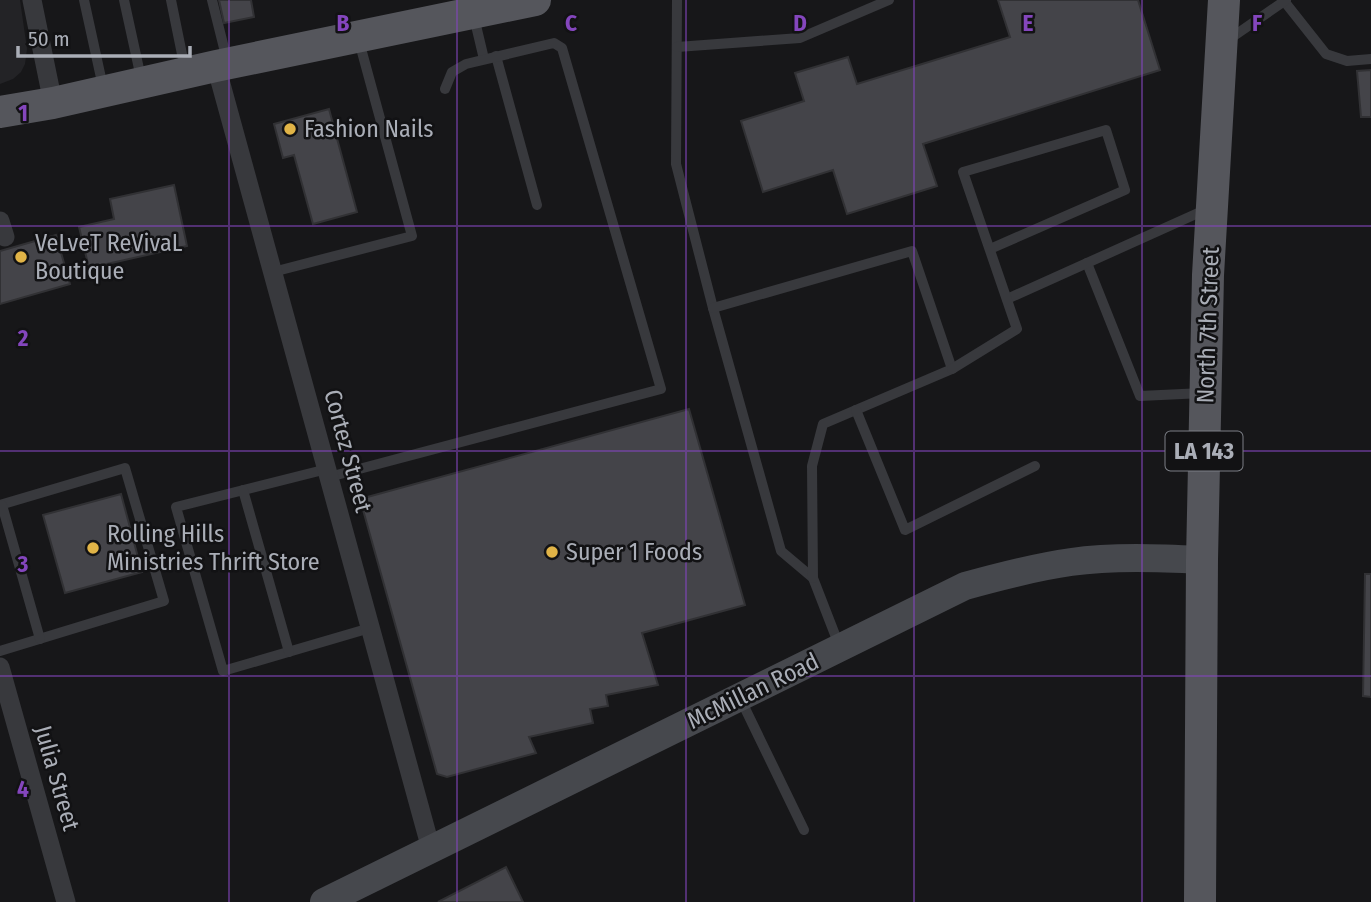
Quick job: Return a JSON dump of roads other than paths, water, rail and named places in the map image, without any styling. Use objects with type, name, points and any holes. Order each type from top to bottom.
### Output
[{"type":"main road","points":[[0,112],[535,0]]},
{"type":"main road","name":"North 7th Street","points":[[1200,902],[1202,560],[1208,275],[1224,0]]},
{"type":"street","points":[[32,0],[53,103]]},
{"type":"street","name":"Cortez Street","points":[[222,65],[273,272],[431,849]]},
{"type":"street","name":"McMillan Road","points":[[327,901],[965,586],[1014,572],[1074,561],[1145,558],[1202,560]]},
{"type":"street","name":"Julia Street","points":[[0,667],[66,902]]},
{"type":"lane","points":[[84,0],[104,91]]},
{"type":"lane","points":[[124,0],[142,83]]},
{"type":"lane","points":[[171,0],[186,73]]},
{"type":"lane","points":[[212,0],[222,65]]},
{"type":"lane","points":[[677,0],[676,163],[713,308],[781,551],[813,578]]},
{"type":"lane","points":[[677,47],[800,38],[889,0]]},
{"type":"lane","points":[[1221,44],[1285,1],[1326,54],[1347,61],[1371,59]]},
{"type":"lane","points":[[473,13],[484,59]]},
{"type":"lane","points":[[273,272],[412,236],[358,37]]},
{"type":"lane","points":[[370,628],[223,671],[176,507],[328,473],[661,389],[562,48],[554,43],[466,64],[452,72],[445,89]]},
{"type":"lane","points":[[496,56],[537,205]]},
{"type":"lane","points":[[840,649],[813,578],[812,466],[823,424],[952,369],[1017,329],[963,172],[1106,130],[1125,190],[990,250]]},
{"type":"lane","points":[[1007,299],[1212,206]]},
{"type":"lane","points":[[713,308],[912,251],[952,369]]},
{"type":"lane","points":[[1087,263],[1140,396],[1206,393]]},
{"type":"lane","points":[[856,410],[905,530],[1035,466]]},
{"type":"lane","points":[[0,651],[40,639],[164,601],[125,468],[1,505],[40,639]]},
{"type":"lane","points":[[243,490],[289,652]]},
{"type":"lane","points":[[740,698],[804,830]]},
{"type":"place","name":"Fashion Nails","points":[[290,129]]},
{"type":"place","name":"VeLveT ReVivaL Boutique","points":[[21,257]]},
{"type":"place","name":"Rolling Hills Ministries Thrift Store","points":[[93,548]]},
{"type":"place","name":"Super 1 Foods","points":[[552,552]]}]
